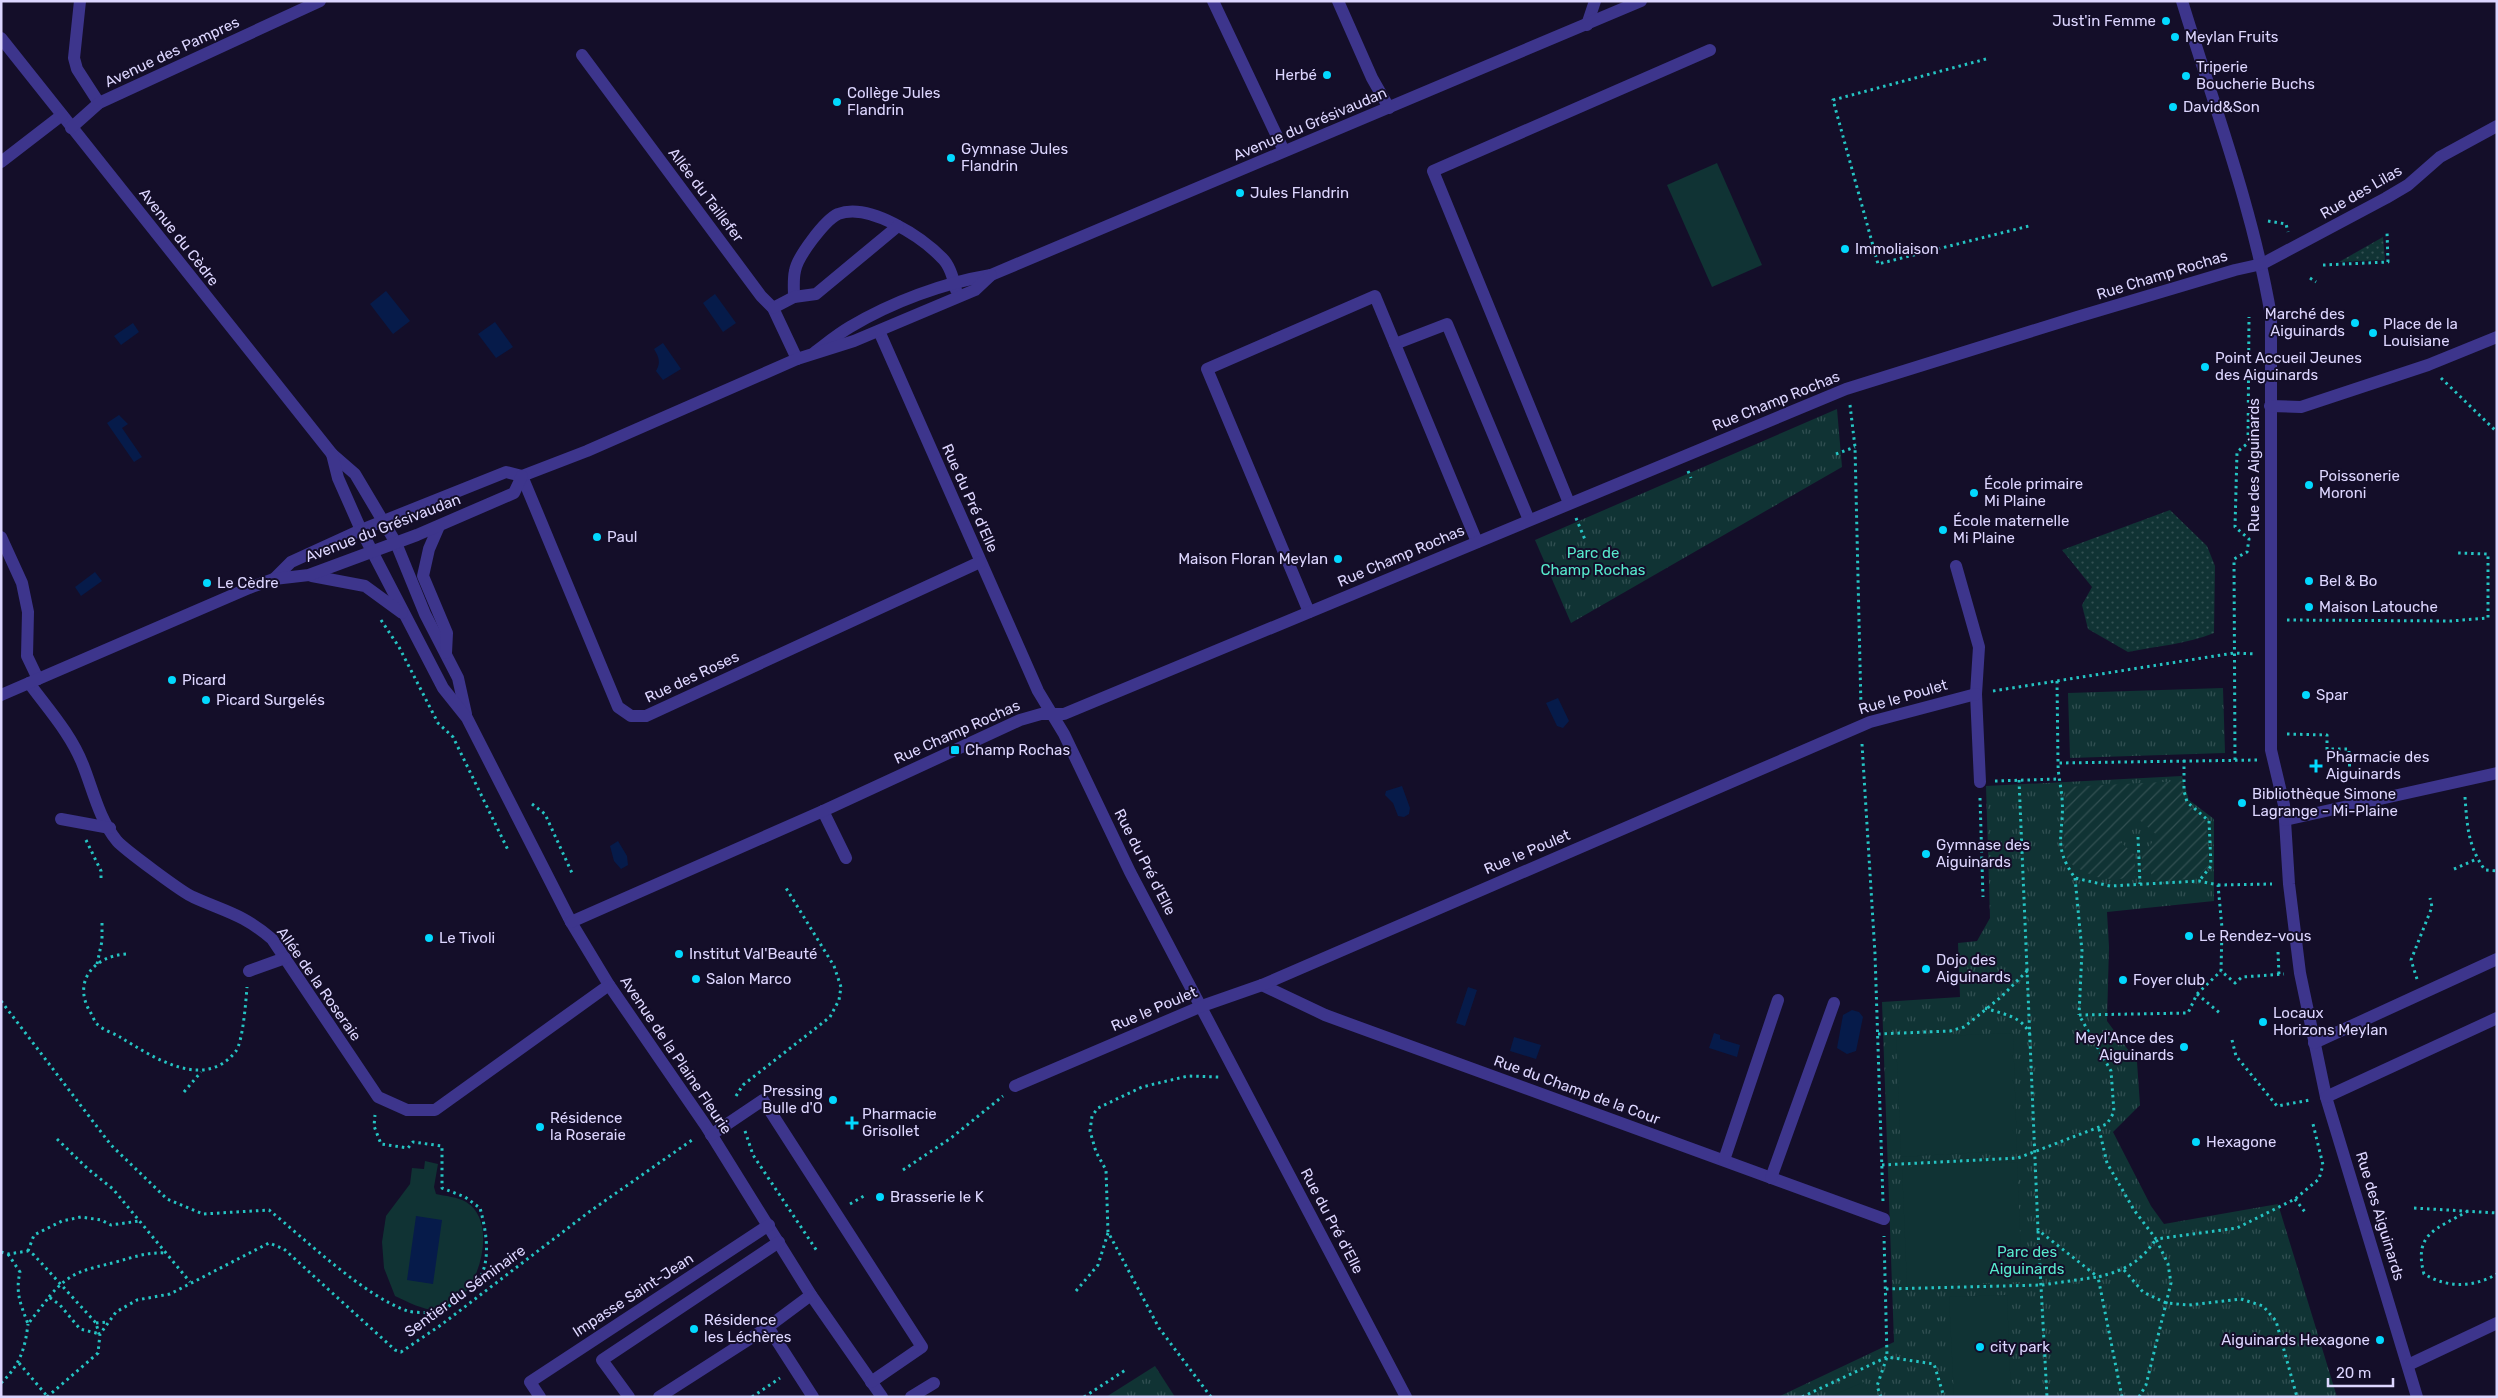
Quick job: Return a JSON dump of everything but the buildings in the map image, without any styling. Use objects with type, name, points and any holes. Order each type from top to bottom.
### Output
[{"type":"street","points":[[80,1],[74,58],[77,70],[99,103]]},
{"type":"street","name":"Avenue des Pampres","points":[[71,128],[99,103],[320,1]]},
{"type":"street","points":[[1213,1],[1284,152]]},
{"type":"street","points":[[1338,1],[1372,78],[1389,108]]},
{"type":"street","points":[[1587,25],[1595,1]]},
{"type":"street","name":"Avenue du Grésivaudan","points":[[815,352],[850,327],[892,306],[954,282],[991,275],[1641,1]]},
{"type":"street","name":"Rue des Aiguinards","points":[[2182,1],[2262,264],[2271,316],[2272,655],[2270,750],[2285,820],[2289,884],[2300,973],[2326,1097],[2418,1397]]},
{"type":"street","name":"Avenue du Cèdre","points":[[1,38],[332,454],[355,474],[384,521]]},
{"type":"street","points":[[1569,504],[1433,171],[1710,50]]},
{"type":"street","name":"Allée du Taillefer","points":[[582,55],[761,296],[774,308],[798,359]]},
{"type":"street","points":[[1,162],[62,115]]},
{"type":"street","name":"Rue des Lilas","points":[[2262,264],[2386,198],[2408,185],[2440,157],[2497,126]]},
{"type":"street","points":[[794,298],[795,269],[803,252],[827,223],[838,214],[852,212],[883,218],[898,226],[944,260],[954,282],[957,298]]},
{"type":"street","points":[[774,308],[794,298],[816,294],[898,226]]},
{"type":"street","name":"Rue Champ Rochas","points":[[571,922],[823,811],[1020,720],[1053,713],[1064,714],[1846,389],[2077,317],[2262,264]]},
{"type":"street","name":"Avenue du Grésivaudan","points":[[274,579],[290,562],[361,530],[506,472],[522,476],[603,445],[798,359],[854,341],[957,298],[975,290],[991,275]]},
{"type":"street","points":[[1309,612],[1207,369],[1375,296],[1477,542]]},
{"type":"street","points":[[1394,344],[1447,324],[1529,520]]},
{"type":"street","name":"Rue du Pré d'Elle","points":[[879,331],[1038,691],[1053,713],[1130,872],[1406,1397]]},
{"type":"street","points":[[2270,406],[2300,407],[2428,365],[2497,337]]},
{"type":"street","name":"Avenue du Cèdre","points":[[332,454],[338,478],[361,530]]},
{"type":"street","name":"Avenue du Grésivaudan","points":[[274,579],[309,575],[439,526],[514,493],[522,476]]},
{"type":"street","name":"Rue des Roses","points":[[522,476],[618,707],[631,716],[646,716],[980,562]]},
{"type":"street","name":"Avenue de la Plaine Fleurie","points":[[384,521],[396,543],[426,614],[458,678],[466,718]]},
{"type":"street","name":"Avenue de la Plaine Fleurie","points":[[439,526],[429,549],[423,576],[447,633],[446,653]]},
{"type":"street","name":"Avenue de la Plaine Fleurie","points":[[361,530],[442,688],[466,718],[571,922],[609,985],[711,1135],[811,1295],[882,1397]]},
{"type":"street","name":"Allée de la Roseraie","points":[[1,537],[22,583],[28,612],[27,656],[33,681],[83,763],[96,802],[117,841],[191,897],[230,910],[255,924],[272,939],[378,1097]]},
{"type":"street","points":[[1956,566],[1979,647],[1976,694],[1980,782]]},
{"type":"street","name":"Avenue de la Plaine Fleurie","points":[[309,575],[364,586],[407,618]]},
{"type":"street","points":[[1,695],[274,579]]},
{"type":"street","name":"Rue le Poulet","points":[[1014,1086],[1202,1006],[1262,985],[1861,726],[1976,694]]},
{"type":"street","points":[[2285,820],[2497,773]]},
{"type":"street","points":[[823,811],[846,858]]},
{"type":"street","points":[[61,820],[110,828]]},
{"type":"street","points":[[249,971],[284,958]]},
{"type":"street","points":[[2314,1044],[2497,959]]},
{"type":"street","points":[[378,1097],[407,1110],[435,1110],[609,985]]},
{"type":"street","name":"Rue du Champ de la Cour","points":[[1262,985],[1325,1015],[1884,1219]]},
{"type":"street","points":[[1724,1160],[1778,1000]]},
{"type":"street","points":[[1771,1178],[1834,1002]]},
{"type":"street","points":[[2326,1097],[2497,1018]]},
{"type":"street","points":[[711,1135],[763,1100],[922,1347],[871,1382]]},
{"type":"street","name":"Impasse Saint-Jean","points":[[540,1397],[530,1382],[769,1226]]},
{"type":"street","points":[[629,1397],[602,1360],[779,1242]]},
{"type":"street","points":[[659,1397],[768,1327],[811,1295]]},
{"type":"street","points":[[2408,1365],[2497,1323]]},
{"type":"street","points":[[768,1327],[813,1397]]},
{"type":"street","points":[[911,1397],[934,1382]]},
{"type":"path","points":[[1986,59],[1833,100],[1878,264],[2028,226]]},
{"type":"path","points":[[2265,221],[2286,224],[2289,238]]},
{"type":"path","points":[[2387,232],[2388,267]]},
{"type":"path","points":[[2323,265],[2388,262]]},
{"type":"path","points":[[2310,278],[2316,282]]},
{"type":"path","points":[[2058,763],[2235,760],[2234,559],[2247,552],[2249,539],[2235,527],[2237,452],[2248,443],[2249,317]]},
{"type":"path","points":[[2428,365],[2497,432]]},
{"type":"path","points":[[1846,389],[1853,416],[1855,447],[1861,726],[1878,1034],[1887,1357],[1877,1386],[1881,1397]]},
{"type":"path","points":[[1836,454],[1855,447]]},
{"type":"path","points":[[1580,525],[1586,542]]},
{"type":"path","points":[[2271,620],[2451,621],[2488,618],[2488,554],[2457,553]]},
{"type":"path","points":[[378,615],[399,647],[438,723],[453,737],[508,850]]},
{"type":"path","points":[[1976,694],[2234,653],[2272,655]]},
{"type":"path","points":[[1882,1165],[2018,1158],[2099,1128],[2107,1124],[2114,1112],[2111,1070],[2079,1016],[2082,951],[2075,878],[2061,856],[2059,839],[2062,798],[2058,779],[2057,681]]},
{"type":"path","points":[[2300,734],[2327,735],[2327,749],[2349,749],[2350,780]]},
{"type":"path","points":[[2184,760],[2184,791],[2187,802],[2209,821],[2211,866],[2200,881]]},
{"type":"path","points":[[1983,897],[1980,782],[2058,779]]},
{"type":"path","points":[[2019,780],[2031,1038],[2034,1152],[2047,1397]]},
{"type":"path","points":[[2463,780],[2469,840],[2477,859],[2485,870],[2497,871]]},
{"type":"path","points":[[532,804],[544,814],[572,873]]},
{"type":"path","points":[[76,822],[101,870],[102,880]]},
{"type":"path","points":[[2138,837],[2140,884]]},
{"type":"path","points":[[2454,869],[2477,859]]},
{"type":"path","points":[[2075,878],[2110,886],[2200,881],[2218,885],[2289,884]]},
{"type":"path","points":[[2218,885],[2222,928],[2222,971],[2235,983],[2242,977],[2284,974]]},
{"type":"path","points":[[734,1099],[744,1085],[830,1017],[839,1000],[841,986],[834,966],[786,888]]},
{"type":"path","points":[[2412,967],[2411,960],[2432,907],[2430,898]]},
{"type":"path","points":[[97,964],[102,941],[102,921]]},
{"type":"path","points":[[126,954],[113,955],[97,964],[85,979],[84,1000],[97,1024],[152,1058],[202,1072]]},
{"type":"path","points":[[1878,1034],[1958,1029],[1971,1023],[2028,970]]},
{"type":"path","points":[[184,1092],[202,1072],[223,1063],[237,1049],[249,971]]},
{"type":"path","points":[[2079,1016],[2188,1013],[2197,994],[2222,971]]},
{"type":"path","points":[[2197,994],[2221,1014]]},
{"type":"path","points":[[1,1001],[110,1145],[167,1199],[203,1214],[269,1210],[370,1292],[409,1311],[440,1311],[468,1293],[481,1278],[487,1252],[485,1227],[480,1208],[465,1197],[442,1188],[442,1146],[413,1142],[408,1148],[381,1144],[374,1126],[378,1097]]},
{"type":"path","points":[[1985,1008],[2020,1020],[2027,1026],[2031,1038]]},
{"type":"path","points":[[2232,1040],[2236,1056],[2277,1106],[2326,1097]]},
{"type":"path","points":[[1076,1291],[1098,1265],[1108,1232],[1106,1170],[1096,1152],[1090,1131],[1092,1116],[1098,1108],[1142,1087],[1188,1076],[1220,1077]]},
{"type":"path","points":[[904,1170],[951,1138],[1014,1086]]},
{"type":"path","points":[[1886,1289],[2042,1285],[2098,1277],[2124,1270],[2149,1249],[2156,1239],[2237,1228],[2295,1198],[2319,1179],[2324,1165],[2313,1124],[2333,1117]]},
{"type":"path","points":[[736,1118],[745,1132],[753,1155],[817,1251]]},
{"type":"path","points":[[2099,1128],[2107,1163],[2134,1210],[2156,1239],[2168,1264],[2171,1283],[2146,1385],[2139,1397]]},
{"type":"path","points":[[57,1139],[88,1169],[114,1189],[190,1282]]},
{"type":"path","name":"Sentier du Séminaire","points":[[47,1397],[98,1353],[100,1334],[116,1312],[137,1300],[170,1294],[190,1282],[269,1243],[279,1246],[395,1350],[401,1352],[441,1325],[589,1212],[692,1140]]},
{"type":"path","points":[[2295,1198],[2305,1212]]},
{"type":"path","points":[[2414,1208],[2497,1213]]},
{"type":"path","points":[[2468,1210],[2432,1232],[2422,1244],[2420,1260],[2424,1274],[2438,1283],[2460,1286],[2484,1281],[2497,1274]]},
{"type":"path","points":[[28,1251],[34,1235],[62,1221],[81,1217],[101,1220],[111,1225],[139,1221]]},
{"type":"path","points":[[2038,1230],[2098,1277],[2122,1397]]},
{"type":"path","points":[[1108,1232],[1159,1328],[1211,1397]]},
{"type":"path","points":[[1,1252],[8,1254],[28,1251]]},
{"type":"path","points":[[28,1251],[96,1323],[100,1334]]},
{"type":"path","points":[[28,1324],[60,1284],[74,1273],[134,1256],[167,1253]]},
{"type":"path","points":[[1,1383],[20,1363],[26,1347],[28,1324],[18,1297],[17,1286],[20,1272],[8,1254]]},
{"type":"path","points":[[2124,1270],[2143,1292],[2166,1303],[2189,1305],[2242,1299],[2263,1306],[2276,1321],[2297,1397]]},
{"type":"path","points":[[50,1297],[60,1305],[80,1329],[100,1334]]},
{"type":"path","points":[[96,1323],[108,1322]]},
{"type":"path","points":[[1802,1397],[1887,1357],[1934,1364],[1944,1397]]},
{"type":"path","points":[[20,1363],[47,1397]]},
{"type":"path","points":[[752,1397],[794,1369]]},
{"type":"path","points":[[1084,1397],[1128,1369]]},
{"type":"green space","points":[[1717,163],[1762,265],[1712,287],[1667,185]]},
{"type":"green space","points":[[2383,237],[2385,260],[2339,262]]},
{"type":"green space","name":"Parc de Champ Rochas","points":[[1837,409],[1842,467],[1571,623],[1535,540]]},
{"type":"green space","points":[[2170,510],[2207,546],[2215,566],[2214,633],[2183,642],[2128,652],[2088,629],[2082,605],[2092,587],[2062,550]]},
{"type":"green space","points":[[2223,688],[2225,753],[2070,758],[2068,693]]},
{"type":"green space","name":"Parc des Aiguinards","points":[[2182,776],[2189,800],[2214,819],[2214,901],[2107,912],[2109,947],[2107,1021],[2137,1062],[2140,1105],[2113,1132],[2151,1206],[2164,1224],[2278,1204],[2337,1397],[1778,1397],[1894,1342],[1882,1002],[1960,997],[1958,943],[1977,941],[1990,918],[1986,786]]},
{"type":"green space","points":[[2182,781],[2182,788],[2188,804],[2206,821],[2209,866],[2195,878],[2162,882],[2154,880],[2151,873],[2142,870],[2142,854],[2158,836],[2136,817],[2117,839],[2135,855],[2135,877],[2104,879],[2087,873],[2068,860],[2064,845],[2066,787]]},
{"type":"green space","points":[[2013,1033],[2017,1150],[1901,1157],[1896,1038]]},
{"type":"green space","points":[[425,1161],[438,1164],[434,1187],[436,1194],[466,1202],[477,1213],[482,1227],[483,1244],[480,1262],[473,1280],[464,1294],[452,1305],[439,1310],[422,1308],[395,1296],[384,1268],[382,1242],[386,1216],[410,1184],[412,1168],[424,1169]]},
{"type":"green space","points":[[2017,1162],[2022,1282],[1907,1285],[1902,1167]]},
{"type":"green space","name":"city park","points":[[2007,1295],[2011,1397],[1954,1397],[1949,1297]]},
{"type":"green space","points":[[1155,1366],[1175,1397],[1106,1397]]},
{"type":"green space","points":[[1864,1382],[1870,1397],[1829,1397]]},
{"type":"water","points":[[386,291],[410,321],[393,334],[370,304]]},
{"type":"water","points":[[715,294],[736,323],[723,332],[703,303]]},
{"type":"water","points":[[495,322],[513,347],[496,358],[478,334]]},
{"type":"water","points":[[133,323],[139,332],[121,345],[114,336]]},
{"type":"water","points":[[663,343],[681,369],[663,380],[656,371],[659,360],[654,349]]},
{"type":"water","points":[[119,415],[128,424],[122,428],[142,457],[134,462],[107,423]]},
{"type":"water","points":[[95,572],[102,581],[81,596],[75,587]]},
{"type":"water","points":[[1558,698],[1569,721],[1563,728],[1557,726],[1546,703]]},
{"type":"water","points":[[1402,786],[1410,808],[1409,814],[1404,817],[1398,816],[1393,803],[1385,795],[1386,791]]},
{"type":"water","points":[[618,841],[627,856],[628,865],[621,869],[614,861],[610,846]]},
{"type":"water","points":[[1468,987],[1477,990],[1465,1026],[1456,1023]]},
{"type":"water","points":[[1852,1010],[1859,1012],[1863,1017],[1856,1051],[1847,1054],[1837,1048],[1843,1015]]},
{"type":"water","points":[[1714,1033],[1720,1035],[1720,1039],[1740,1045],[1737,1057],[1709,1048]]},
{"type":"water","points":[[1514,1037],[1541,1045],[1536,1059],[1510,1051]]},
{"type":"water","points":[[416,1216],[442,1220],[433,1284],[407,1280]]},
{"type":"place","name":"Just'in Femme","points":[[2166,21]]},
{"type":"place","name":"Meylan Fruits","points":[[2175,37]]},
{"type":"place","name":"Herbé","points":[[1327,75]]},
{"type":"place","name":"Triperie Boucherie Buchs","points":[[2186,76]]},
{"type":"place","name":"Collège Jules Flandrin","points":[[837,102]]},
{"type":"place","name":"David&Son","points":[[2173,107]]},
{"type":"place","name":"Gymnase Jules Flandrin","points":[[951,158]]},
{"type":"place","name":"Jules Flandrin","points":[[1240,193]]},
{"type":"place","name":"Immoliaison","points":[[1845,249]]},
{"type":"place","name":"Marché des Aiguinards","points":[[2355,323]]},
{"type":"place","name":"Place de la Louisiane","points":[[2373,333]]},
{"type":"place","name":"Point Accueil Jeunes des Aiguinards","points":[[2205,367]]},
{"type":"place","name":"Poissonerie Moroni","points":[[2309,485]]},
{"type":"place","name":"École primaire Mi Plaine","points":[[1974,493]]},
{"type":"place","name":"École maternelle Mi Plaine","points":[[1943,530]]},
{"type":"place","name":"Paul","points":[[597,537]]},
{"type":"place","name":"Maison Floran Meylan","points":[[1338,559]]},
{"type":"place","name":"Bel & Bo","points":[[2309,581]]},
{"type":"place","name":"Le Cèdre","points":[[207,583]]},
{"type":"place","name":"Maison Latouche","points":[[2309,607]]},
{"type":"place","name":"Picard","points":[[172,680]]},
{"type":"place","name":"Spar","points":[[2306,695]]},
{"type":"place","name":"Picard Surgelés","points":[[206,700]]},
{"type":"place","name":"Champ Rochas","points":[[955,750]]},
{"type":"place","name":"Pharmacie des Aiguinards","points":[[2316,766]]},
{"type":"place","name":"Bibliothèque Simone Lagrange - Mi-Plaine","points":[[2242,803]]},
{"type":"place","name":"Gymnase des Aiguinards","points":[[1926,854]]},
{"type":"place","name":"Le Rendez-vous","points":[[2189,936]]},
{"type":"place","name":"Le Tivoli","points":[[429,938]]},
{"type":"place","name":"Institut Val'Beauté","points":[[679,954]]},
{"type":"place","name":"Dojo des Aiguinards","points":[[1926,969]]},
{"type":"place","name":"Salon Marco","points":[[696,979]]},
{"type":"place","name":"Foyer club","points":[[2123,980]]},
{"type":"place","name":"Locaux Horizons Meylan","points":[[2263,1022]]},
{"type":"place","name":"Meyl'Ance des Aiguinards","points":[[2184,1047]]},
{"type":"place","name":"Pressing Bulle d'O","points":[[833,1100]]},
{"type":"place","name":"Pharmacie Grisollet","points":[[852,1123]]},
{"type":"place","name":"Résidence la Roseraie","points":[[540,1127]]},
{"type":"place","name":"Hexagone","points":[[2196,1142]]},
{"type":"place","name":"Brasserie le K","points":[[880,1197]]},
{"type":"place","name":"Résidence les Léchères","points":[[694,1329]]},
{"type":"place","name":"Aiguinards Hexagone","points":[[2380,1340]]},
{"type":"place","name":"city park","points":[[1980,1347]]}]
